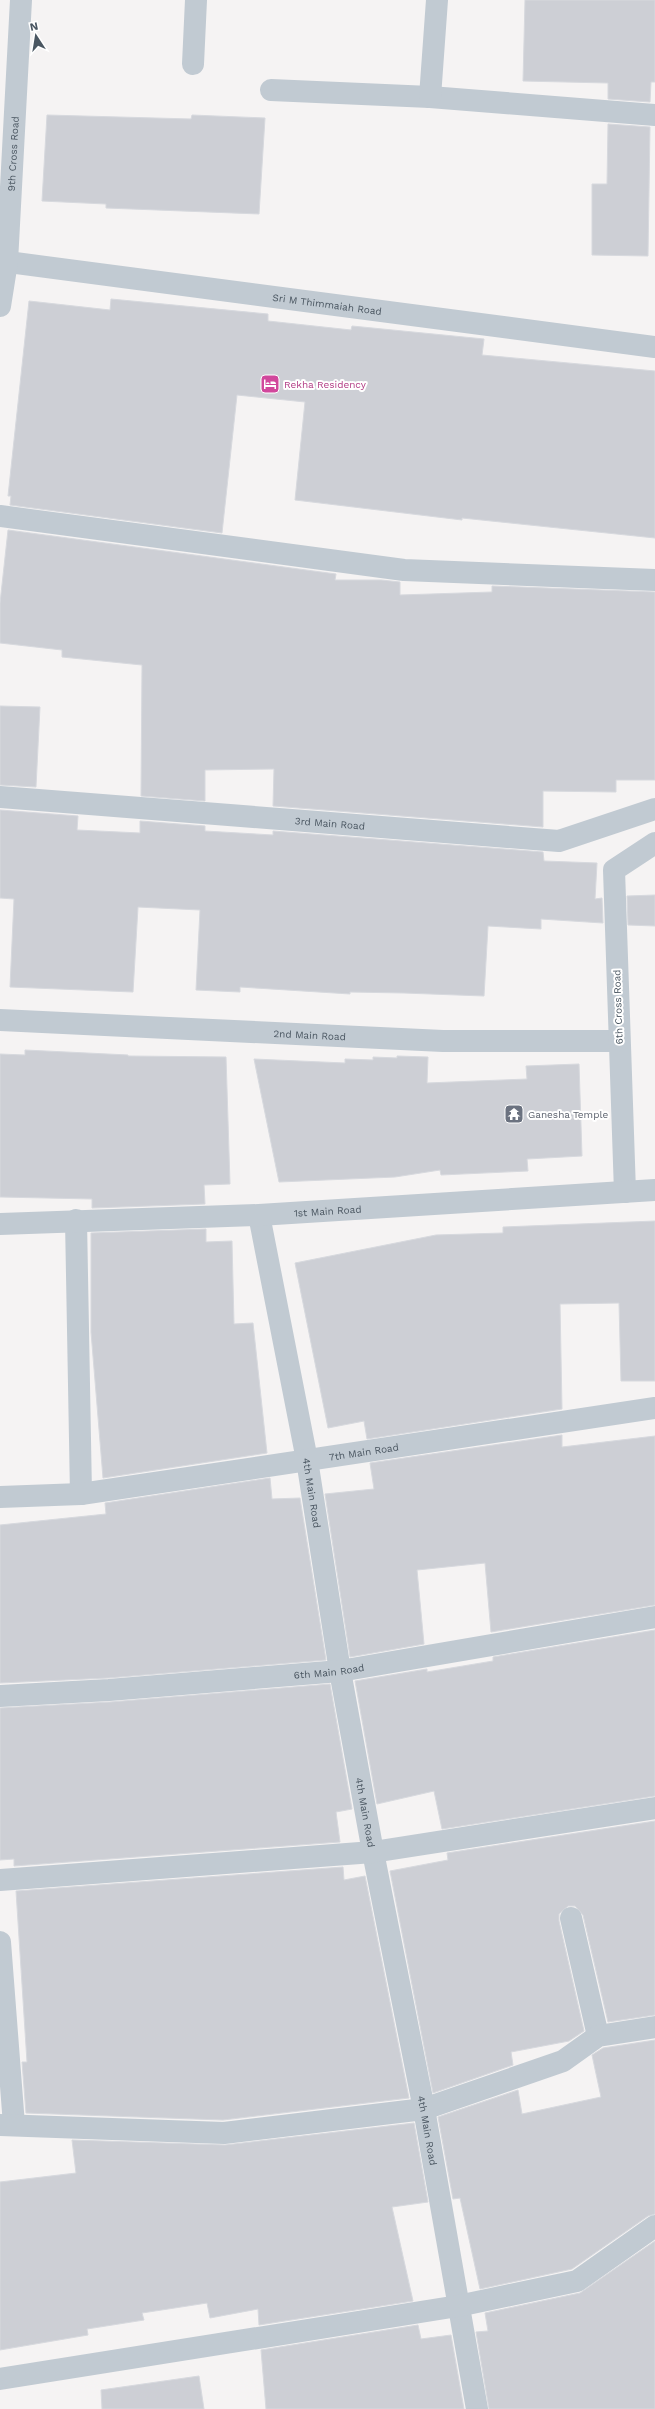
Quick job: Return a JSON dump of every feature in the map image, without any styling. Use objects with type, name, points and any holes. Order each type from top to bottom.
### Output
[{"type":"street","name":"9th Cross Road","points":[[0,306],[21,0]]},
{"type":"street","points":[[193,64],[196,0]]},
{"type":"street","points":[[430,97],[437,0]]},
{"type":"street","points":[[271,90],[430,97],[655,116]]},
{"type":"street","name":"Sri M Thimmaiah Road","points":[[3,261],[655,347]]},
{"type":"street","points":[[0,516],[404,570],[655,580]]},
{"type":"street","name":"3rd Main Road","points":[[0,797],[559,841],[655,808]]},
{"type":"street","name":"6th Cross Road","points":[[625,1192],[614,870],[655,843]]},
{"type":"street","name":"2nd Main Road","points":[[0,1020],[443,1041],[619,1041]]},
{"type":"street","name":"1st Main Road","points":[[0,1224],[76,1220],[259,1215],[655,1190]]},
{"type":"street","name":"4th Main Road","points":[[259,1215],[307,1460],[340,1671],[373,1852],[424,2109],[477,2409]]},
{"type":"street","points":[[76,1220],[80,1494]]},
{"type":"street","name":"7th Main Road","points":[[0,1497],[80,1494],[655,1408]]},
{"type":"street","name":"6th Main Road","points":[[0,1696],[109,1690],[340,1671],[655,1617]]},
{"type":"street","points":[[0,1880],[373,1852],[655,1808]]},
{"type":"street","points":[[571,1918],[598,2036]]},
{"type":"street","points":[[0,1942],[7,2125],[224,2133],[424,2109],[563,2061],[598,2036],[655,2026]]},
{"type":"street","points":[[0,2379],[458,2306],[577,2281],[655,2226]]},
{"type":"building","points":[[525,0],[655,0],[655,82],[651,82],[650,102],[608,99],[608,83],[523,81]]},
{"type":"building","points":[[47,115],[191,119],[192,115],[265,118],[259,214],[106,208],[106,204],[42,201]]},
{"type":"building","points":[[608,124],[650,127],[648,256],[592,255],[592,184],[607,184]]},
{"type":"building","points":[[111,299],[268,314],[268,321],[351,330],[352,326],[484,339],[482,355],[655,371],[655,538],[462,518],[462,520],[295,500],[305,402],[237,395],[222,533],[10,505],[11,496],[8,496],[29,301],[110,310]]},
{"type":"building","points":[[8,530],[336,574],[335,580],[381,580],[400,582],[400,595],[492,592],[492,586],[655,592],[655,780],[616,780],[616,792],[543,791],[543,827],[273,806],[274,769],[205,770],[205,801],[141,796],[142,665],[62,657],[62,650],[0,643],[0,603]]},
{"type":"building","points":[[0,706],[40,707],[36,787],[0,785]]},
{"type":"building","points":[[0,810],[78,816],[77,830],[140,833],[140,821],[205,826],[205,831],[273,835],[273,831],[543,852],[544,861],[597,863],[595,899],[602,898],[603,923],[541,919],[541,929],[488,926],[484,996],[350,992],[350,994],[240,987],[240,992],[196,990],[200,910],[138,907],[133,992],[10,987],[14,899],[0,898]]},
{"type":"building","points":[[655,895],[655,926],[628,925],[627,896]]},
{"type":"building","points":[[25,1050],[128,1056],[226,1057],[230,1184],[204,1185],[205,1204],[92,1208],[92,1199],[0,1197],[0,1054],[25,1055]]},
{"type":"building","points":[[397,1056],[428,1057],[427,1083],[527,1079],[526,1066],[579,1064],[582,1156],[527,1159],[528,1171],[441,1175],[440,1170],[395,1177],[279,1182],[254,1059],[345,1063],[345,1059],[373,1060],[373,1057],[397,1058]]},
{"type":"building","points":[[655,1221],[655,1381],[621,1381],[619,1303],[560,1304],[562,1409],[367,1439],[364,1421],[328,1428],[295,1263],[436,1235],[503,1233],[503,1227]]},
{"type":"building","points":[[206,1229],[206,1242],[232,1241],[234,1324],[253,1323],[267,1453],[103,1478],[91,1332],[91,1233]]},
{"type":"building","points":[[562,1435],[562,1447],[655,1436],[655,1605],[491,1632],[485,1563],[417,1570],[424,1644],[350,1657],[325,1494],[374,1489],[370,1463]]},
{"type":"building","points":[[270,1478],[272,1499],[300,1498],[326,1660],[108,1678],[0,1683],[0,1525],[106,1514],[105,1503]]},
{"type":"building","points":[[655,1630],[655,1796],[442,1829],[434,1791],[377,1804],[355,1681],[427,1669],[427,1672],[493,1661],[493,1657]]},
{"type":"building","points":[[330,1684],[352,1809],[336,1812],[340,1842],[14,1866],[14,1859],[0,1860],[0,1708],[110,1702]]},
{"type":"building","points":[[655,1821],[655,2015],[608,2022],[583,1915],[575,1906],[568,1906],[559,1914],[559,1921],[584,2031],[569,2041],[511,2052],[513,2065],[433,2093],[390,1871],[448,1860],[447,1853]]},
{"type":"building","points":[[343,1867],[344,1880],[365,1876],[409,2098],[223,2120],[26,2113],[22,2062],[27,2062],[16,1891]]},
{"type":"building","points":[[655,2040],[655,2214],[648,2216],[572,2269],[480,2289],[460,2198],[453,2199],[438,2117],[518,2090],[522,2114],[601,2097],[592,2055],[603,2048]]},
{"type":"building","points":[[414,2123],[428,2202],[392,2207],[413,2301],[259,2325],[258,2309],[210,2318],[207,2303],[142,2313],[144,2320],[87,2329],[88,2335],[0,2350],[0,2182],[76,2173],[72,2140],[225,2145]]},
{"type":"building","points":[[655,2241],[655,2409],[489,2409],[476,2332],[488,2331],[485,2313],[580,2293]]},
{"type":"building","points":[[418,2325],[421,2339],[451,2335],[464,2409],[266,2409],[261,2350]]},
{"type":"building","points":[[199,2376],[204,2409],[102,2409],[101,2390]]},
{"type":"place","name":"Rekha Residency","points":[[270,384]]},
{"type":"place","name":"Ganesha Temple","points":[[514,1114]]}]
